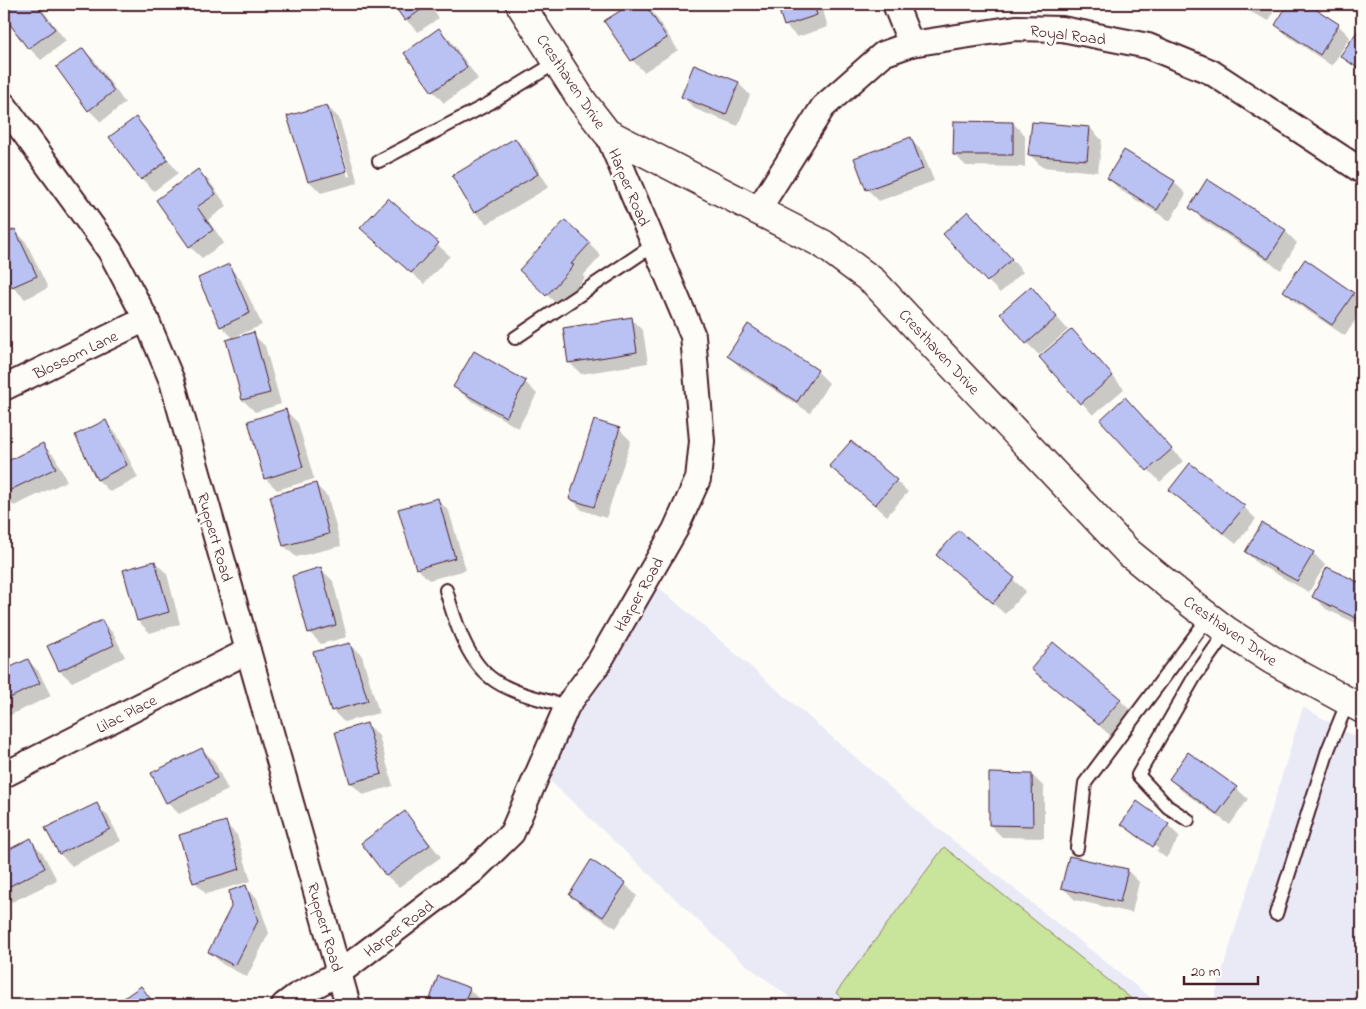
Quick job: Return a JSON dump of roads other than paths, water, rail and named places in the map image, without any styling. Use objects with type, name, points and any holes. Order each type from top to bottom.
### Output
[{"type":"street","name":"Cresthaven Drive","points":[[520,4],[583,102],[607,133],[823,244],[874,282],[1128,552],[1218,624],[1272,660],[1355,705]]},
{"type":"street","points":[[895,4],[911,44]]},
{"type":"street","name":"Royal Road","points":[[758,210],[823,107],[883,54],[911,44],[1016,28],[1062,29],[1148,46],[1211,72],[1362,171]]},
{"type":"street","name":"Ruppert Road","points":[[4,106],[110,250],[146,319],[172,381],[348,1005]]},
{"type":"street","name":"Harper Road","points":[[284,1005],[296,996],[339,973],[473,872],[512,833],[567,706],[598,664],[670,538],[698,479],[702,441],[693,336],[607,133]]},
{"type":"street","name":"Blossom Lane","points":[[4,388],[146,319]]},
{"type":"street","name":"Lilac Place","points":[[4,775],[248,651]]},
{"type":"lane","points":[[379,160],[490,104],[557,62]]},
{"type":"lane","points":[[515,338],[655,244]]},
{"type":"lane","points":[[446,590],[458,630],[474,660],[491,678],[518,692],[567,706]]},
{"type":"lane","points":[[1188,820],[1168,807],[1138,775],[1195,676],[1218,624]]},
{"type":"lane","points":[[1077,848],[1085,783],[1218,624]]},
{"type":"lane","points":[[1276,914],[1328,750],[1355,705]]}]
